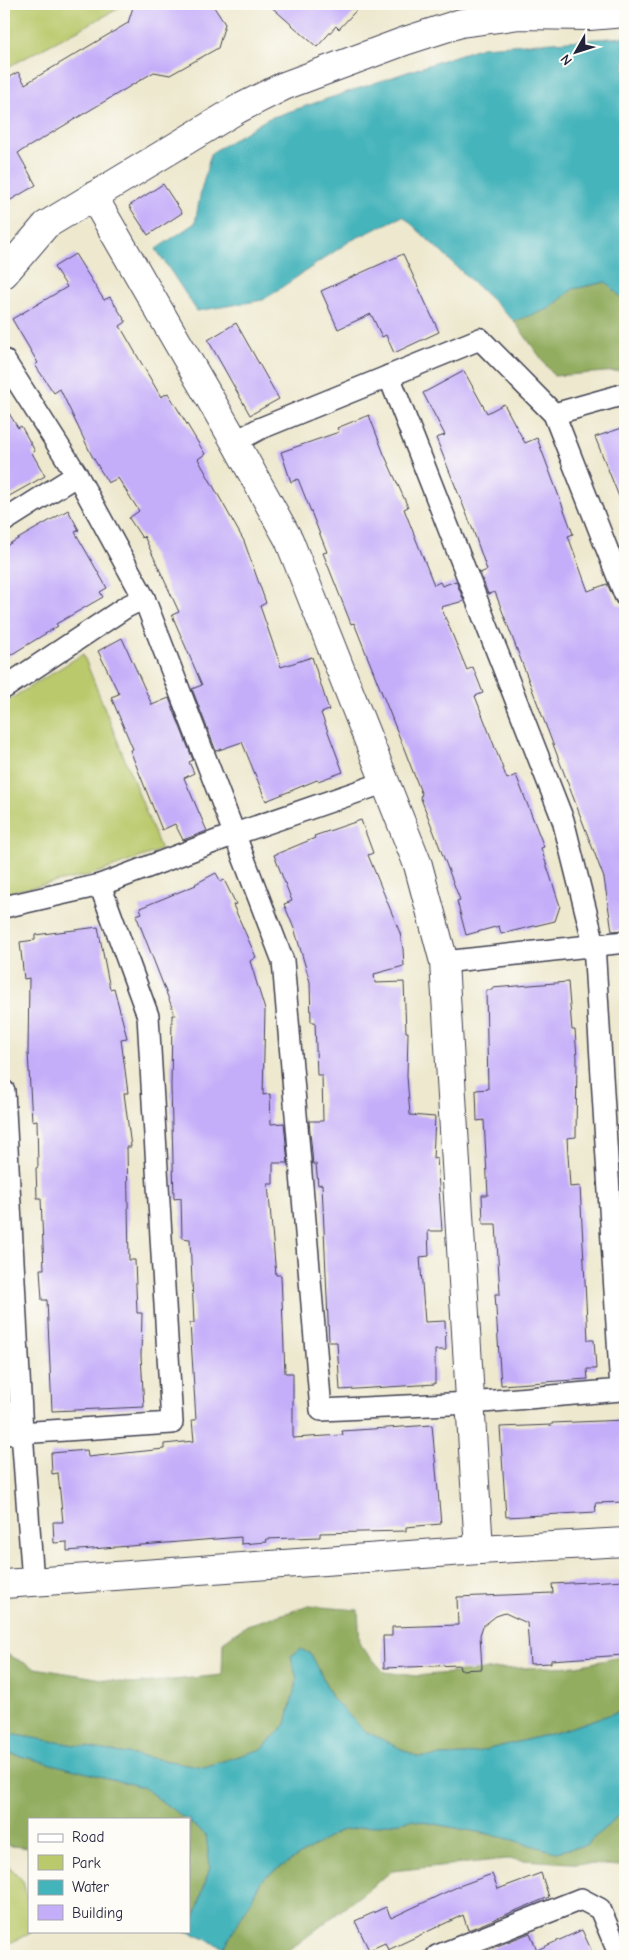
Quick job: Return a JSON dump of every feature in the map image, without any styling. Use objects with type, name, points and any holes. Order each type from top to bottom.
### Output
[{"type":"street","points":[[4,274],[46,226],[238,109],[284,86],[405,41],[461,23],[520,15],[588,16],[625,13]]},
{"type":"street","points":[[93,196],[236,442],[289,540],[418,865],[444,962],[479,1550]]},
{"type":"street","points":[[236,442],[259,429],[480,339],[554,414],[625,595]]},
{"type":"street","points":[[4,360],[77,475],[144,598],[283,960],[321,1410],[471,1403],[621,1390],[594,944],[563,820],[389,376]]},
{"type":"street","points":[[554,414],[625,394]]},
{"type":"street","points":[[4,521],[77,475]]},
{"type":"street","points":[[4,688],[126,607],[144,598]]},
{"type":"street","points":[[4,907],[100,885],[235,834],[386,782]]},
{"type":"street","points":[[13,1433],[172,1423],[148,1016],[100,885]]},
{"type":"street","points":[[444,962],[625,942]]},
{"type":"street","points":[[4,1091],[13,1433],[33,1582]]},
{"type":"street","points":[[4,1584],[479,1550],[625,1542]]},
{"type":"street","points":[[437,1956],[474,1949],[582,1899],[600,1909],[620,1956]]},
{"type":"green space","points":[[4,4],[120,4],[118,9],[4,69]]},
{"type":"green space","points":[[607,282],[625,300],[625,368],[618,371],[554,376],[514,321],[549,309],[573,289]]},
{"type":"green space","points":[[83,654],[161,850],[94,874],[4,893],[4,703]]},
{"type":"green space","points":[[309,1606],[358,1610],[360,1645],[384,1672],[416,1676],[496,1669],[577,1666],[625,1656],[625,1719],[618,1712],[554,1733],[465,1755],[418,1757],[365,1731],[333,1699],[311,1654],[291,1656],[297,1679],[286,1724],[262,1749],[204,1767],[4,1733],[4,1653],[35,1668],[133,1684],[222,1675],[223,1642],[247,1625]]},
{"type":"green space","points":[[4,1752],[143,1787],[184,1818],[28,1818],[28,1848],[4,1845]]},
{"type":"green space","points":[[623,1812],[625,1839],[621,1866],[506,1859],[392,1871],[282,1956],[224,1956],[224,1948],[263,1878],[339,1831],[412,1820],[494,1835],[556,1852],[586,1845]]},
{"type":"green space","points":[[190,1823],[206,1835],[210,1867],[190,1932]]},
{"type":"green space","points":[[4,1861],[23,1881],[28,1902],[28,1932],[32,1932],[4,1946]]},
{"type":"water","points":[[625,37],[625,300],[606,282],[573,289],[549,309],[514,321],[403,216],[350,241],[263,300],[197,311],[156,249],[195,223],[211,153],[267,119],[482,47]]},
{"type":"water","points":[[300,1649],[311,1654],[333,1699],[365,1731],[418,1757],[465,1755],[554,1733],[618,1712],[624,1718],[625,1730],[623,1812],[586,1845],[556,1852],[494,1835],[412,1820],[339,1831],[263,1878],[224,1948],[190,1932],[210,1867],[206,1835],[190,1823],[190,1818],[184,1818],[143,1787],[4,1752],[4,1733],[204,1767],[262,1749],[286,1724],[297,1679],[291,1656]]},
{"type":"building","points":[[134,4],[212,4],[225,24],[218,48],[170,75],[154,72],[18,153],[36,185],[4,204],[4,80],[18,72],[25,84],[128,23]]},
{"type":"building","points":[[268,4],[362,4],[339,29],[336,26],[317,47]]},
{"type":"building","points":[[163,184],[182,213],[148,235],[129,206]]},
{"type":"building","points":[[75,254],[104,300],[110,297],[126,322],[120,326],[161,397],[168,393],[205,454],[198,459],[244,541],[266,603],[260,606],[281,667],[312,657],[329,710],[321,713],[343,772],[317,780],[266,801],[242,742],[216,751],[192,689],[202,685],[172,615],[179,612],[144,536],[142,538],[129,518],[139,511],[118,478],[108,483],[91,454],[60,389],[54,393],[35,365],[38,363],[12,319],[67,287],[54,267]]},
{"type":"building","points":[[403,254],[439,332],[394,353],[386,335],[382,337],[371,314],[338,329],[321,291]]},
{"type":"building","points":[[236,323],[279,399],[250,415],[208,340]]},
{"type":"building","points":[[464,371],[487,413],[504,404],[525,443],[537,438],[573,534],[568,536],[588,591],[607,584],[617,604],[625,607],[625,930],[612,931],[604,878],[495,592],[488,594],[480,573],[487,570],[436,438],[445,435],[423,393]]},
{"type":"building","points":[[4,405],[18,428],[21,426],[35,451],[32,453],[45,476],[4,499]]},
{"type":"building","points":[[369,415],[408,507],[404,509],[434,585],[440,582],[442,586],[456,581],[464,601],[441,607],[467,670],[473,667],[483,693],[475,696],[507,779],[516,775],[544,847],[541,848],[560,906],[555,921],[501,934],[499,926],[466,935],[457,901],[460,900],[420,796],[422,795],[354,623],[351,624],[323,553],[327,552],[298,479],[291,482],[281,452],[339,432],[337,428]]},
{"type":"building","points":[[625,427],[625,509],[624,509],[595,437]]},
{"type":"building","points":[[68,510],[79,530],[75,532],[107,588],[100,592],[103,597],[56,624],[58,626],[4,659],[4,547]]},
{"type":"building","points":[[122,638],[152,705],[169,698],[193,760],[189,762],[194,773],[184,778],[207,831],[183,840],[175,824],[162,830],[130,750],[133,749],[111,697],[119,694],[98,651]]},
{"type":"building","points":[[361,820],[373,853],[368,855],[400,933],[403,949],[404,966],[374,974],[375,983],[404,982],[406,1032],[408,1032],[407,1076],[410,1115],[435,1117],[433,1159],[437,1158],[442,1231],[428,1231],[429,1256],[420,1257],[425,1322],[445,1321],[446,1350],[435,1350],[435,1384],[340,1390],[337,1342],[329,1342],[322,1184],[318,1185],[316,1164],[313,1164],[309,1121],[323,1121],[322,1075],[317,1075],[315,1022],[311,1022],[310,982],[295,931],[284,904],[292,901],[274,855],[315,838],[314,836]]},
{"type":"building","points":[[216,873],[221,882],[224,880],[236,904],[233,905],[256,957],[250,961],[265,1010],[263,1095],[270,1094],[271,1124],[284,1123],[288,1163],[273,1163],[273,1184],[268,1184],[276,1275],[281,1275],[285,1373],[293,1373],[293,1438],[343,1435],[342,1431],[432,1425],[441,1524],[406,1527],[406,1531],[320,1533],[320,1537],[266,1539],[267,1542],[241,1544],[241,1537],[67,1551],[67,1542],[54,1543],[53,1522],[63,1522],[58,1473],[52,1474],[51,1453],[87,1450],[88,1457],[164,1449],[164,1444],[194,1441],[192,1420],[196,1420],[190,1323],[194,1323],[190,1239],[182,1238],[181,1198],[174,1199],[171,1087],[172,1015],[175,1015],[136,915],[142,913],[140,908],[196,885]]},
{"type":"building","points":[[98,927],[110,989],[114,988],[127,1038],[121,1039],[128,1093],[124,1093],[131,1147],[127,1147],[129,1260],[135,1260],[137,1313],[142,1313],[141,1356],[144,1407],[52,1411],[47,1300],[42,1300],[40,1269],[44,1269],[41,1198],[37,1198],[37,1120],[32,1121],[28,1053],[29,978],[24,979],[20,942],[35,940],[35,935]]},
{"type":"building","points":[[568,982],[572,1030],[575,1030],[577,1057],[576,1137],[567,1138],[570,1187],[580,1186],[588,1340],[594,1340],[596,1369],[587,1369],[588,1379],[501,1385],[495,1294],[500,1294],[496,1224],[483,1224],[482,1195],[488,1195],[484,1120],[477,1121],[476,1090],[488,1089],[486,990]]},
{"type":"building","points":[[625,1420],[625,1502],[595,1503],[596,1512],[506,1517],[500,1427]]},
{"type":"building","points":[[625,1580],[624,1655],[551,1660],[551,1663],[530,1664],[527,1623],[505,1613],[496,1616],[483,1626],[480,1635],[482,1669],[460,1670],[459,1665],[384,1668],[383,1636],[392,1636],[392,1627],[458,1625],[457,1597],[553,1593],[552,1584]]},
{"type":"building","points":[[541,1873],[549,1897],[468,1930],[463,1915],[388,1950],[385,1943],[369,1950],[355,1921],[386,1907],[391,1918],[459,1886],[492,1874],[498,1889]]},
{"type":"building","points":[[582,1930],[594,1956],[478,1956],[477,1954],[530,1933],[537,1950]]}]
